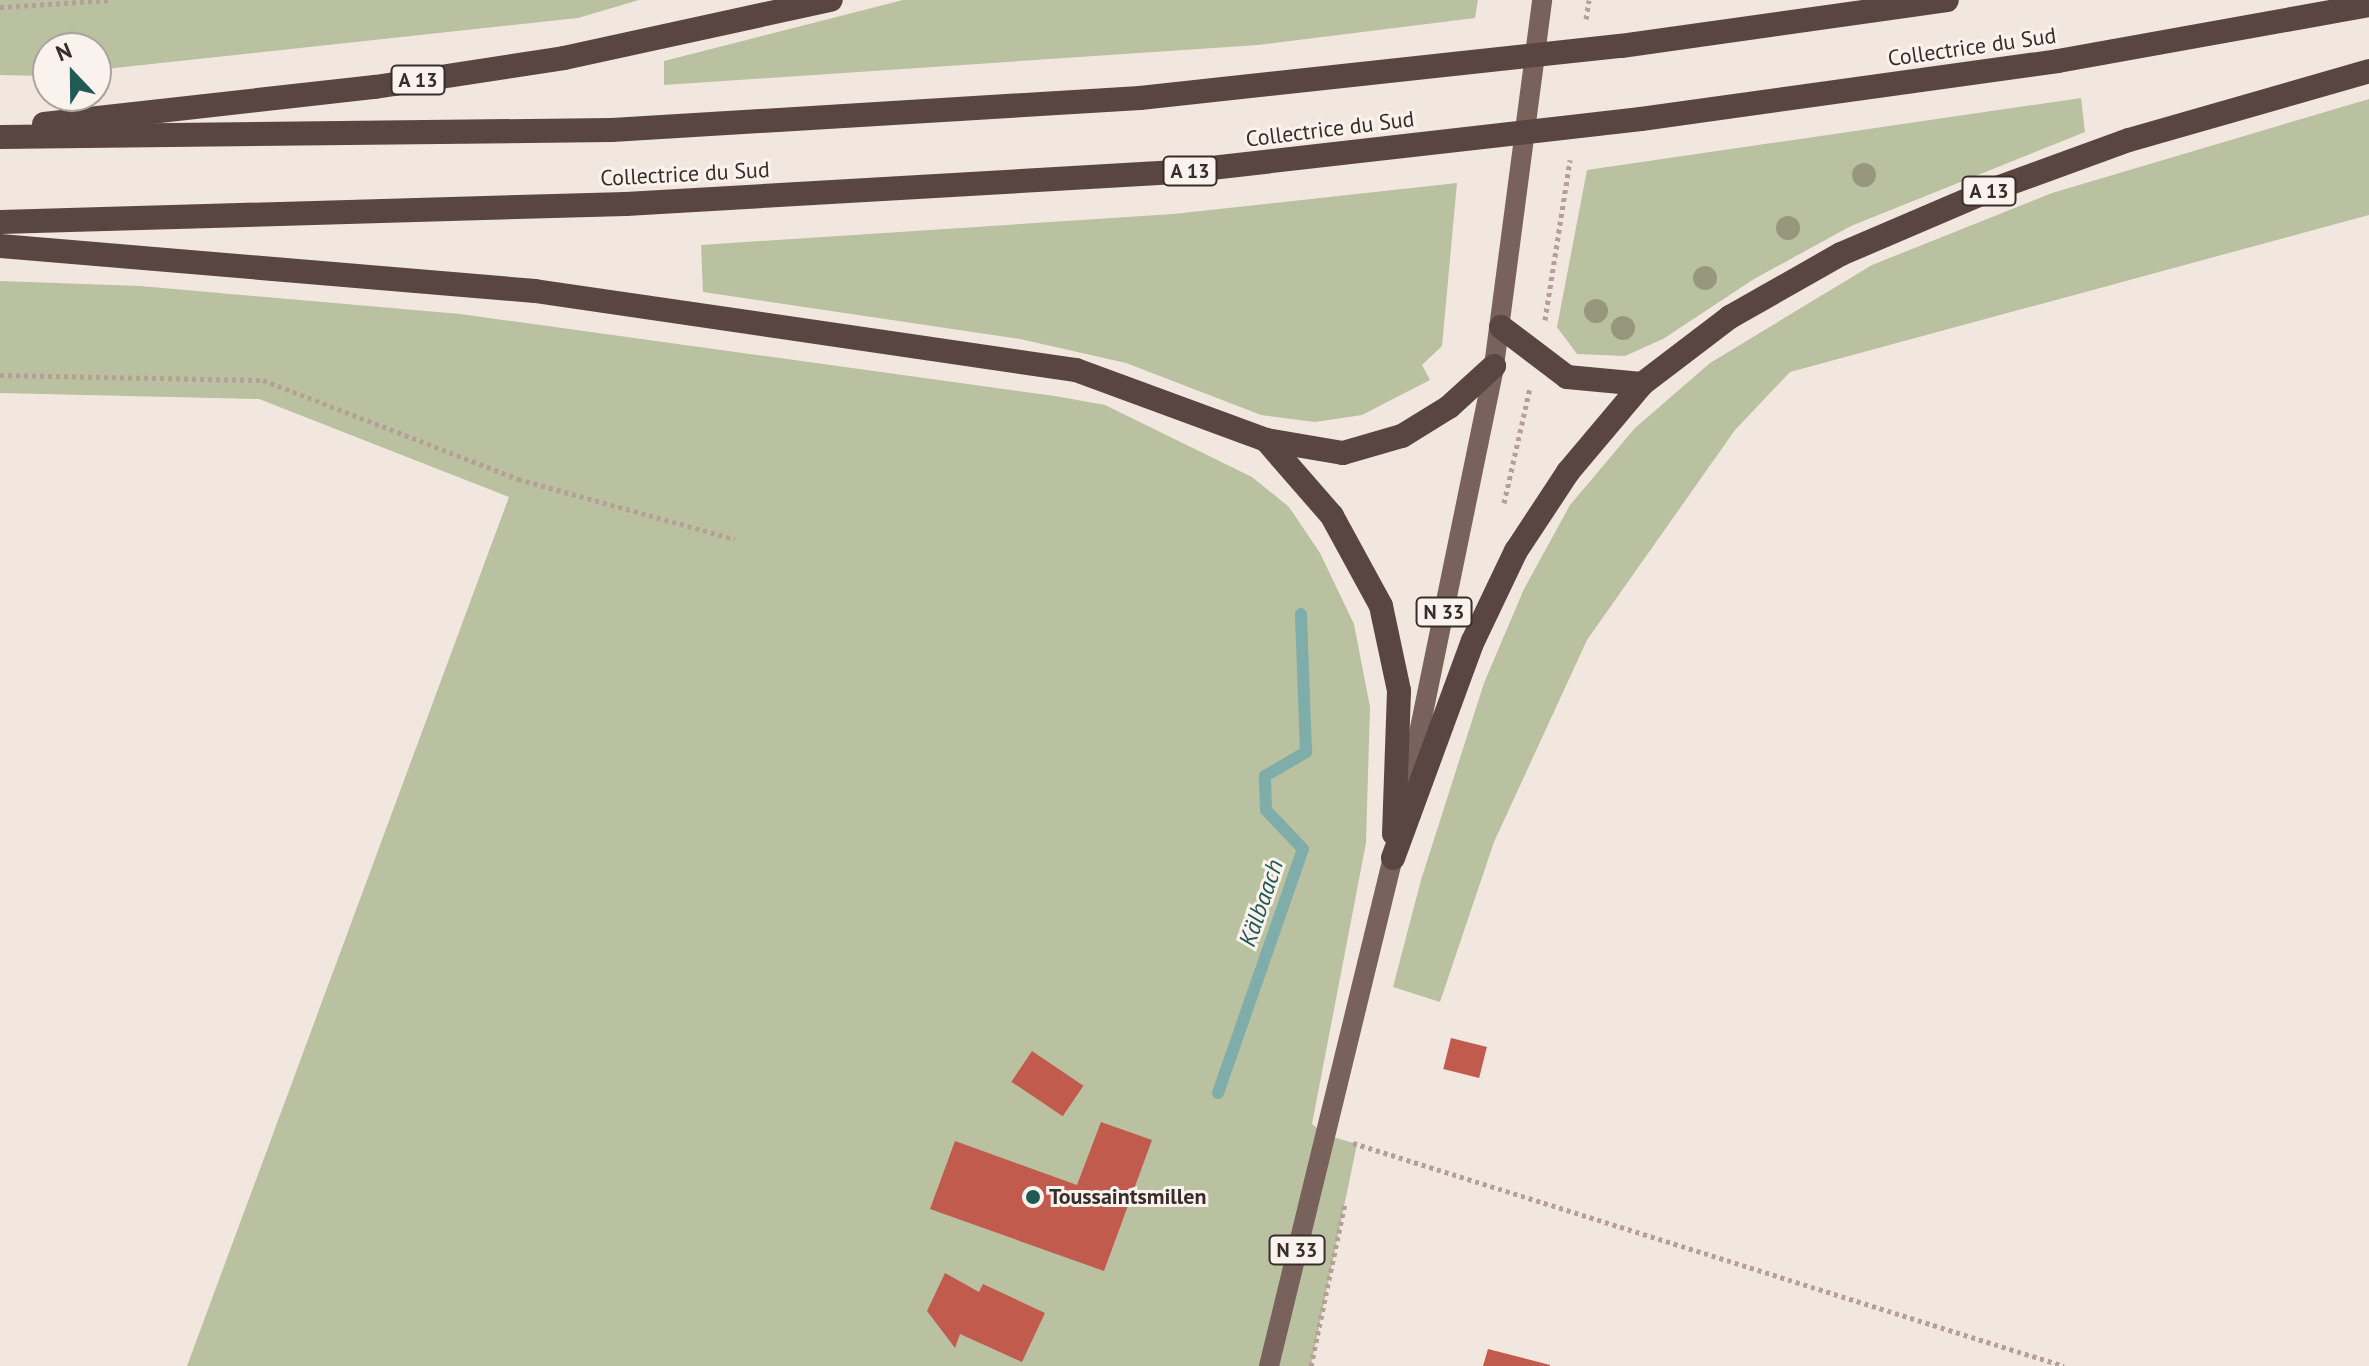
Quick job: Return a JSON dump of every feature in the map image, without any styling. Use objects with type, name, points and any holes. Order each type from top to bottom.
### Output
[{"type":"highway","name":"A 13","points":[[0,129],[375,87],[564,58],[831,0]]},
{"type":"highway","points":[[0,137],[612,130],[1140,98],[1621,46],[1947,0]]},
{"type":"highway","name":"Collectrice du Sud","points":[[0,222],[626,204],[1176,172],[1641,119],[2042,64],[2369,5]]},
{"type":"highway","name":"A 13","points":[[1393,858],[1473,641],[1516,551],[1568,472],[1642,384],[1730,317],[1841,254],[1983,193],[2129,140],[2369,71]]},
{"type":"highway","points":[[0,246],[535,291],[1060,368],[1266,440],[1343,453],[1402,436],[1449,407],[1494,366]]},
{"type":"highway","points":[[1501,327],[1567,377],[1642,384]]},
{"type":"highway","points":[[1266,440],[1332,516],[1381,606],[1399,691],[1393,858]]},
{"type":"main road","name":"N 33","points":[[1269,1366],[1393,858],[1494,366],[1542,0]]},
{"type":"path","points":[[0,7],[111,0]]},
{"type":"path","points":[[0,375],[263,380],[518,479],[735,539]]},
{"type":"path","points":[[1354,1159],[1357,1144],[2064,1366]]},
{"type":"path","points":[[1311,1366],[1348,1189]]},
{"type":"green space","points":[[0,0],[639,0],[578,18],[112,68],[112,32],[32,32],[32,76],[0,75]]},
{"type":"green space","points":[[903,0],[1478,0],[1475,18],[1258,45],[664,85],[664,61]]},
{"type":"green space","points":[[2081,98],[2085,132],[1851,226],[1754,279],[1663,339],[1625,356],[1577,354],[1557,327],[1587,170]]},
{"type":"green space","points":[[2369,99],[2369,215],[1790,372],[1735,430],[1587,640],[1494,842],[1440,1002],[1393,987],[1421,880],[1484,683],[1524,589],[1570,505],[1635,428],[1710,363],[1872,265],[2052,193]]},
{"type":"green space","points":[[1457,183],[1442,346],[1422,365],[1430,380],[1362,415],[1315,422],[1261,415],[1126,363],[1020,339],[703,292],[701,245],[1173,214]]},
{"type":"green space","points":[[0,281],[140,286],[460,314],[1055,396],[1105,405],[1252,477],[1289,507],[1320,553],[1354,624],[1370,707],[1366,843],[1312,1124],[1326,1135],[1357,1144],[1311,1366],[187,1366],[509,497],[259,399],[0,393]]},
{"type":"building","points":[[1451,1038],[1487,1047],[1479,1078],[1443,1069]]},
{"type":"building","points":[[1032,1051],[1083,1086],[1063,1116],[1011,1082]]},
{"type":"building","name":"Toussaintsmillen","points":[[1101,1122],[1152,1140],[1104,1271],[930,1209],[955,1141],[1077,1185]]},
{"type":"building","points":[[945,1273],[979,1292],[983,1284],[1045,1313],[1022,1362],[960,1334],[955,1348],[927,1311]]},
{"type":"building","points":[[1488,1349],[1550,1365],[1550,1366],[1483,1366]]},
{"type":"waterway","name":"Kälbaach","points":[[1218,1093],[1303,849],[1266,810],[1265,776],[1306,752],[1301,614]]},
{"type":"place","name":"Toussaintsmillen","points":[[1033,1197]]}]
